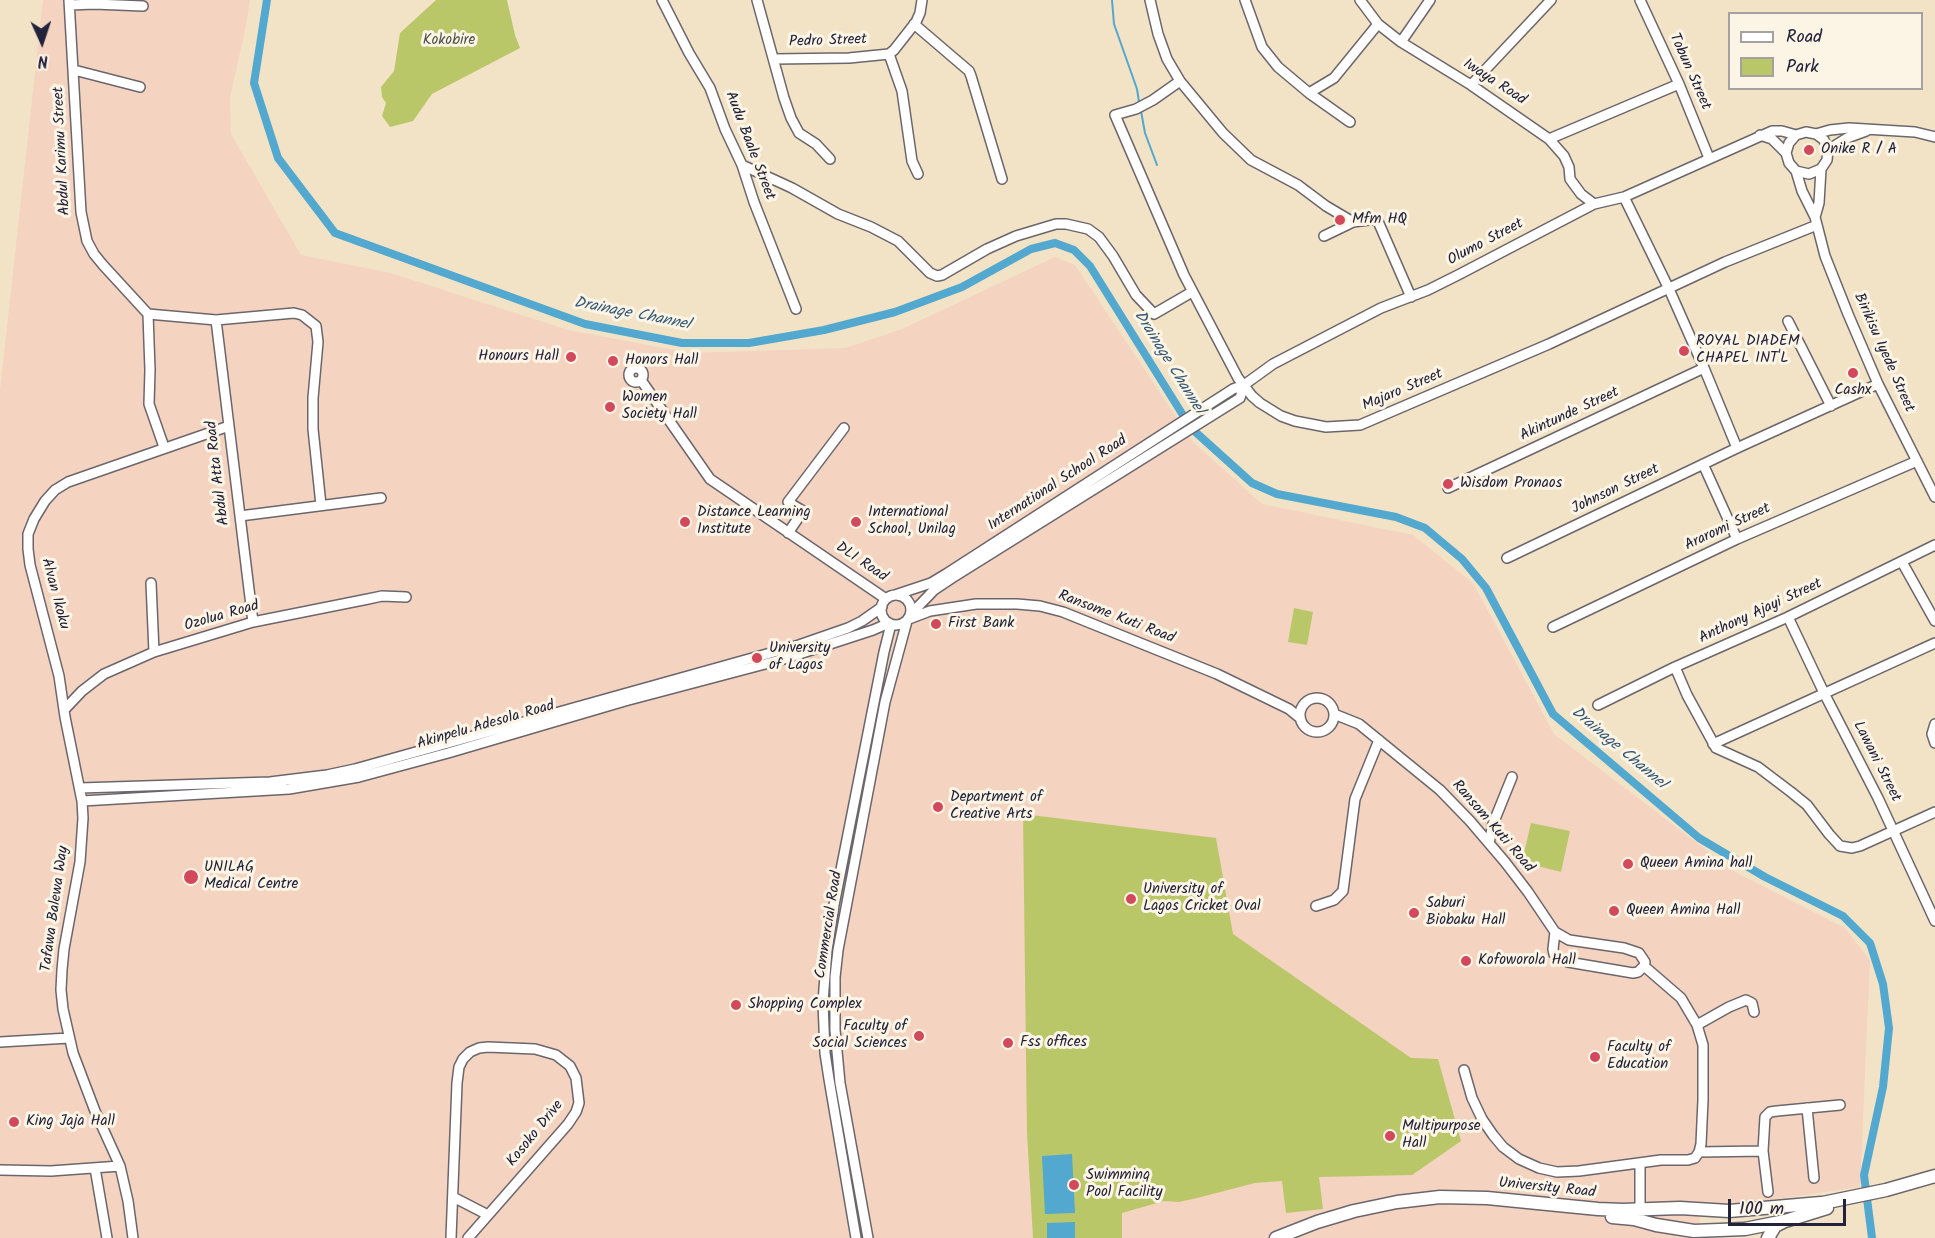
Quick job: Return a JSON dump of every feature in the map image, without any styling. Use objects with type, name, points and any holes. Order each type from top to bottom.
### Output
[{"type":"main road","points":[[1764,1235],[1766,1219],[1770,1217],[1935,1176]]},
{"type":"main road","name":"University Road","points":[[1298,1238],[1360,1217],[1401,1208],[1446,1204],[1484,1205],[1634,1219],[1656,1226],[1694,1231],[1745,1229],[1764,1235],[1785,1221],[1865,1195]]},
{"type":"main road","name":"University Road","points":[[1276,1238],[1354,1211],[1430,1198],[1466,1196],[1598,1209],[1680,1208],[1729,1211],[1821,1203]]},
{"type":"main road","points":[[1673,1227],[1683,1224],[1686,1219],[1685,1212],[1680,1208]]},
{"type":"main road","points":[[1729,1211],[1749,1216],[1764,1235]]},
{"type":"main road","points":[[1694,1231],[1713,1238]]},
{"type":"street","name":"Audu Baale Street","points":[[662,0],[710,88],[725,129],[742,165],[796,309]]},
{"type":"street","points":[[758,0],[787,108],[799,134],[816,144],[830,159]]},
{"type":"street","name":"Pedro Street","points":[[774,59],[849,58],[889,54],[914,24],[920,14],[922,0]]},
{"type":"street","points":[[1150,0],[1161,48],[1180,81],[1223,133],[1251,160],[1298,185],[1353,222]]},
{"type":"street","points":[[1245,0],[1262,47],[1278,67],[1309,93],[1350,122]]},
{"type":"street","name":"Iwaya Road","points":[[1360,0],[1378,24],[1401,42],[1471,85],[1549,139],[1564,156],[1569,167],[1570,179],[1581,194],[1594,204]]},
{"type":"street","points":[[1401,42],[1430,0]]},
{"type":"street","points":[[1471,85],[1551,0]]},
{"type":"street","name":"Tobun Street","points":[[1640,0],[1679,84],[1709,158]]},
{"type":"street","points":[[69,2],[142,6]]},
{"type":"street","name":"Abdul Karimu Street","points":[[69,2],[80,203],[87,241],[103,266],[148,314]]},
{"type":"street","points":[[914,24],[972,76],[1002,179]]},
{"type":"street","points":[[1309,93],[1334,78],[1378,24]]},
{"type":"street","points":[[889,54],[902,91],[912,161],[918,174]]},
{"type":"street","points":[[74,70],[140,87]]},
{"type":"street","name":"Majaro Street","points":[[1180,81],[1146,104],[1115,115],[1192,292],[1234,370],[1260,403],[1294,421],[1326,427],[1360,425],[1549,344],[1816,221]]},
{"type":"street","points":[[1549,139],[1679,84]]},
{"type":"street","points":[[1786,153],[1789,143],[1796,135],[1806,132],[1816,134],[1840,129],[1872,129],[1915,132],[1935,137]]},
{"type":"street","points":[[1828,150],[1847,138],[1872,129]]},
{"type":"street","points":[[1760,135],[1782,131],[1796,135]]},
{"type":"street","points":[[1760,135],[1772,139],[1786,153],[1789,163],[1796,171],[1809,174],[1821,169],[1827,160],[1828,150],[1824,140],[1816,134]]},
{"type":"street","name":"Olumo Street","points":[[1245,385],[1273,364],[1381,308],[1448,280],[1594,204],[1624,197],[1760,135]]},
{"type":"street","points":[[742,165],[792,188],[838,214],[898,241],[930,273],[938,276],[1016,236],[1056,224],[1066,224],[1088,229],[1099,237],[1136,295],[1154,314],[1192,292]]},
{"type":"street","name":"Birikisu Iyede Street","points":[[1816,221],[1821,169]]},
{"type":"street","name":"Birikisu Iyede Street","points":[[1796,171],[1816,221],[1825,256],[1878,384],[1935,497]]},
{"type":"street","points":[[1624,197],[1669,289],[1737,448]]},
{"type":"street","points":[[1324,236],[1353,222],[1377,219],[1411,297]]},
{"type":"street","points":[[164,447],[149,404],[148,314],[216,320],[294,313],[302,315],[316,326],[318,342],[313,429],[321,506]]},
{"type":"street","name":"Abdul Atta Road","points":[[216,320],[252,622]]},
{"type":"street","points":[[1788,321],[1831,406]]},
{"type":"street","name":"Akintunde Street","points":[[1448,489],[1704,368]]},
{"type":"street","name":"DLI Road","points":[[641,380],[710,479],[888,600]]},
{"type":"street","name":"Johnson Street","points":[[1507,558],[1702,464],[1878,384]]},
{"type":"street","name":"International School Road","points":[[888,600],[931,583],[946,574],[1233,389],[1245,385]]},
{"type":"street","name":"International School Road","points":[[909,618],[923,600],[939,588],[1240,398],[1245,385]]},
{"type":"street","name":"Alvan Ikoku","points":[[80,788],[59,676],[29,557],[28,534],[45,501],[55,490],[68,482],[229,426]]},
{"type":"street","points":[[788,533],[803,512],[788,502],[844,428]]},
{"type":"street","name":"Araromi Street","points":[[1553,627],[1737,539],[1917,461]]},
{"type":"street","points":[[1702,464],[1737,539]]},
{"type":"street","points":[[240,516],[381,498]]},
{"type":"street","name":"Anthony Ajayi Street","points":[[1598,705],[1675,667],[1788,617],[1935,545]]},
{"type":"street","points":[[1902,562],[1935,621]]},
{"type":"street","points":[[151,583],[154,652]]},
{"type":"street","points":[[939,588],[940,600],[947,607]]},
{"type":"street","name":"Ozolua Road","points":[[64,710],[82,691],[104,674],[154,652],[252,622],[382,596],[406,597]]},
{"type":"street","points":[[900,596],[908,601],[911,609],[909,618],[897,625],[890,624],[881,613],[888,600],[900,596]]},
{"type":"street","name":"Akinpelu Adesola Road","points":[[80,788],[270,782],[355,769],[800,645],[862,621],[888,600]]},
{"type":"street","name":"Ransome Kuti Road","points":[[909,618],[930,610],[976,604],[1040,606],[1063,612],[1217,674],[1289,709],[1300,718]]},
{"type":"street","name":"Lawani Street","points":[[1788,617],[1902,846],[1935,921]]},
{"type":"street","name":"Commercial Road","points":[[868,1238],[840,1083],[835,1030],[835,976],[885,702],[909,618]]},
{"type":"street","name":"Akinpelu Adesola Road","points":[[82,801],[289,789],[359,777],[636,698],[784,659],[890,624]]},
{"type":"street","name":"Commercial Road","points":[[856,1238],[827,1070],[823,1002],[827,950],[834,905],[890,624]]},
{"type":"street","points":[[1713,744],[1935,643]]},
{"type":"street","points":[[1675,667],[1713,744],[1758,767],[1807,804],[1824,829],[1840,846],[1852,848],[1860,846],[1935,812]]},
{"type":"street","points":[[1316,698],[1329,704],[1334,714],[1330,725],[1316,732],[1304,726],[1300,718],[1305,703],[1316,698]]},
{"type":"street","name":"Ransom Kuti Road","points":[[1334,714],[1359,724],[1440,790],[1490,843],[1555,932]]},
{"type":"street","points":[[1935,724],[1932,734],[1935,743]]},
{"type":"street","points":[[1316,906],[1334,900],[1343,891],[1355,799],[1379,740]]},
{"type":"street","points":[[1490,843],[1493,824],[1512,777]]},
{"type":"street","name":"Tafawa Balewa Way","points":[[80,788],[83,818],[80,862],[64,949],[60,990],[69,1038],[95,1111],[120,1166],[133,1238]]},
{"type":"street","points":[[1555,932],[1569,940],[1635,951],[1644,960],[1644,966],[1638,972],[1633,973],[1568,962],[1554,954],[1555,932]]},
{"type":"street","points":[[1464,1070],[1472,1098],[1482,1119],[1503,1147],[1519,1159],[1539,1168],[1557,1172],[1580,1172],[1661,1160],[1695,1158],[1701,1144],[1703,1045],[1697,1025],[1681,998],[1644,966]]},
{"type":"street","points":[[1697,1025],[1746,1000],[1752,1004],[1754,1012]]},
{"type":"street","points":[[0,1042],[69,1038]]},
{"type":"street","name":"Kosoko Drive","points":[[451,1238],[457,1083],[459,1067],[463,1059],[478,1048],[488,1047],[535,1049],[556,1055],[570,1066],[576,1078],[579,1103],[576,1112],[468,1238]]},
{"type":"street","points":[[1768,1192],[1763,1151],[1765,1118],[1770,1112],[1840,1105]]},
{"type":"street","points":[[1807,1108],[1814,1179]]},
{"type":"street","points":[[1699,1152],[1763,1151]]},
{"type":"street","points":[[1640,1163],[1640,1209]]},
{"type":"street","points":[[0,1170],[51,1171],[120,1166]]},
{"type":"street","points":[[95,1168],[107,1238]]},
{"type":"street","points":[[453,1197],[488,1215]]},
{"type":"shaded area","name":"University of Lagos","points":[[43,0],[250,0],[230,97],[231,134],[301,255],[391,273],[568,330],[690,353],[845,348],[902,329],[1055,257],[1075,265],[1192,441],[1262,504],[1413,535],[1473,583],[1554,734],[1735,872],[1845,928],[1870,960],[1860,1187],[1772,1200],[1702,1205],[1697,1238],[0,1238],[0,390]]},
{"type":"green space","name":"Kokobire","points":[[436,0],[507,0],[520,48],[432,94],[413,121],[390,127],[382,116],[386,103],[382,97],[381,87],[394,71],[400,33]]},
{"type":"green space","points":[[1294,608],[1313,612],[1307,645],[1288,642]]},
{"type":"green space","points":[[1023,814],[1216,838],[1233,934],[1411,1058],[1438,1059],[1461,1141],[1412,1175],[1319,1177],[1323,1209],[1286,1213],[1282,1181],[1255,1183],[1179,1202],[1164,1201],[1122,1213],[1122,1238],[1033,1238],[1027,1133]]},
{"type":"green space","points":[[1531,823],[1570,831],[1561,872],[1522,862]]},
{"type":"water","points":[[1072,1154],[1075,1213],[1045,1214],[1042,1156]]},
{"type":"water","points":[[1075,1222],[1075,1238],[1047,1238],[1047,1223]]},
{"type":"waterway","name":"Drainage Channel","points":[[267,0],[254,83],[278,158],[335,233],[585,324],[682,343],[749,343],[824,330],[895,312],[962,287],[1031,249],[1055,243],[1074,250],[1090,266],[1191,428],[1252,483],[1277,494],[1396,517],[1425,528],[1462,559],[1486,588],[1553,714],[1699,838],[1765,877],[1843,916],[1870,943],[1883,984],[1889,1028],[1883,1087],[1864,1175],[1872,1238]]},
{"type":"waterway","points":[[1112,0],[1114,24],[1137,89],[1139,102]]},
{"type":"waterway","points":[[1141,111],[1145,133],[1157,165]]},
{"type":"place","name":"Onike R / A","points":[[1809,150]]},
{"type":"place","name":"Mfm HQ","points":[[1340,220]]},
{"type":"place","name":"ROYAL DIADEM CHAPEL INT'L","points":[[1684,351]]},
{"type":"place","name":"Honours Hall","points":[[571,357]]},
{"type":"place","name":"Honors Hall","points":[[613,361]]},
{"type":"place","name":"Cashx","points":[[1853,373]]},
{"type":"place","name":"Women Society Hall","points":[[610,407]]},
{"type":"place","name":"Wisdom Pronaos","points":[[1448,484]]},
{"type":"place","name":"Distance Learning Institute","points":[[685,522]]},
{"type":"place","name":"International School, Unilag","points":[[856,522]]},
{"type":"place","name":"First Bank","points":[[936,624]]},
{"type":"place","name":"University of Lagos","points":[[757,658]]},
{"type":"place","name":"Department of Creative Arts","points":[[938,807]]},
{"type":"place","name":"Queen Amina hall","points":[[1628,864]]},
{"type":"place","name":"UNILAG Medical Centre","points":[[191,877]]},
{"type":"place","name":"University of Lagos Cricket Oval","points":[[1131,899]]},
{"type":"place","name":"Queen Amina Hall","points":[[1614,911]]},
{"type":"place","name":"Saburi Biobaku Hall","points":[[1414,913]]},
{"type":"place","name":"Kofoworola Hall","points":[[1466,961]]},
{"type":"place","name":"Shopping Complex","points":[[736,1005]]},
{"type":"place","name":"Faculty of Social Sciences","points":[[919,1036]]},
{"type":"place","name":"Fss offices","points":[[1008,1043]]},
{"type":"place","name":"Faculty of Education","points":[[1595,1057]]},
{"type":"place","name":"King Jaja Hall","points":[[14,1122]]},
{"type":"place","name":"Multipurpose Hall","points":[[1390,1136]]},
{"type":"place","name":"Swimming Pool Facility","points":[[1074,1185]]}]
